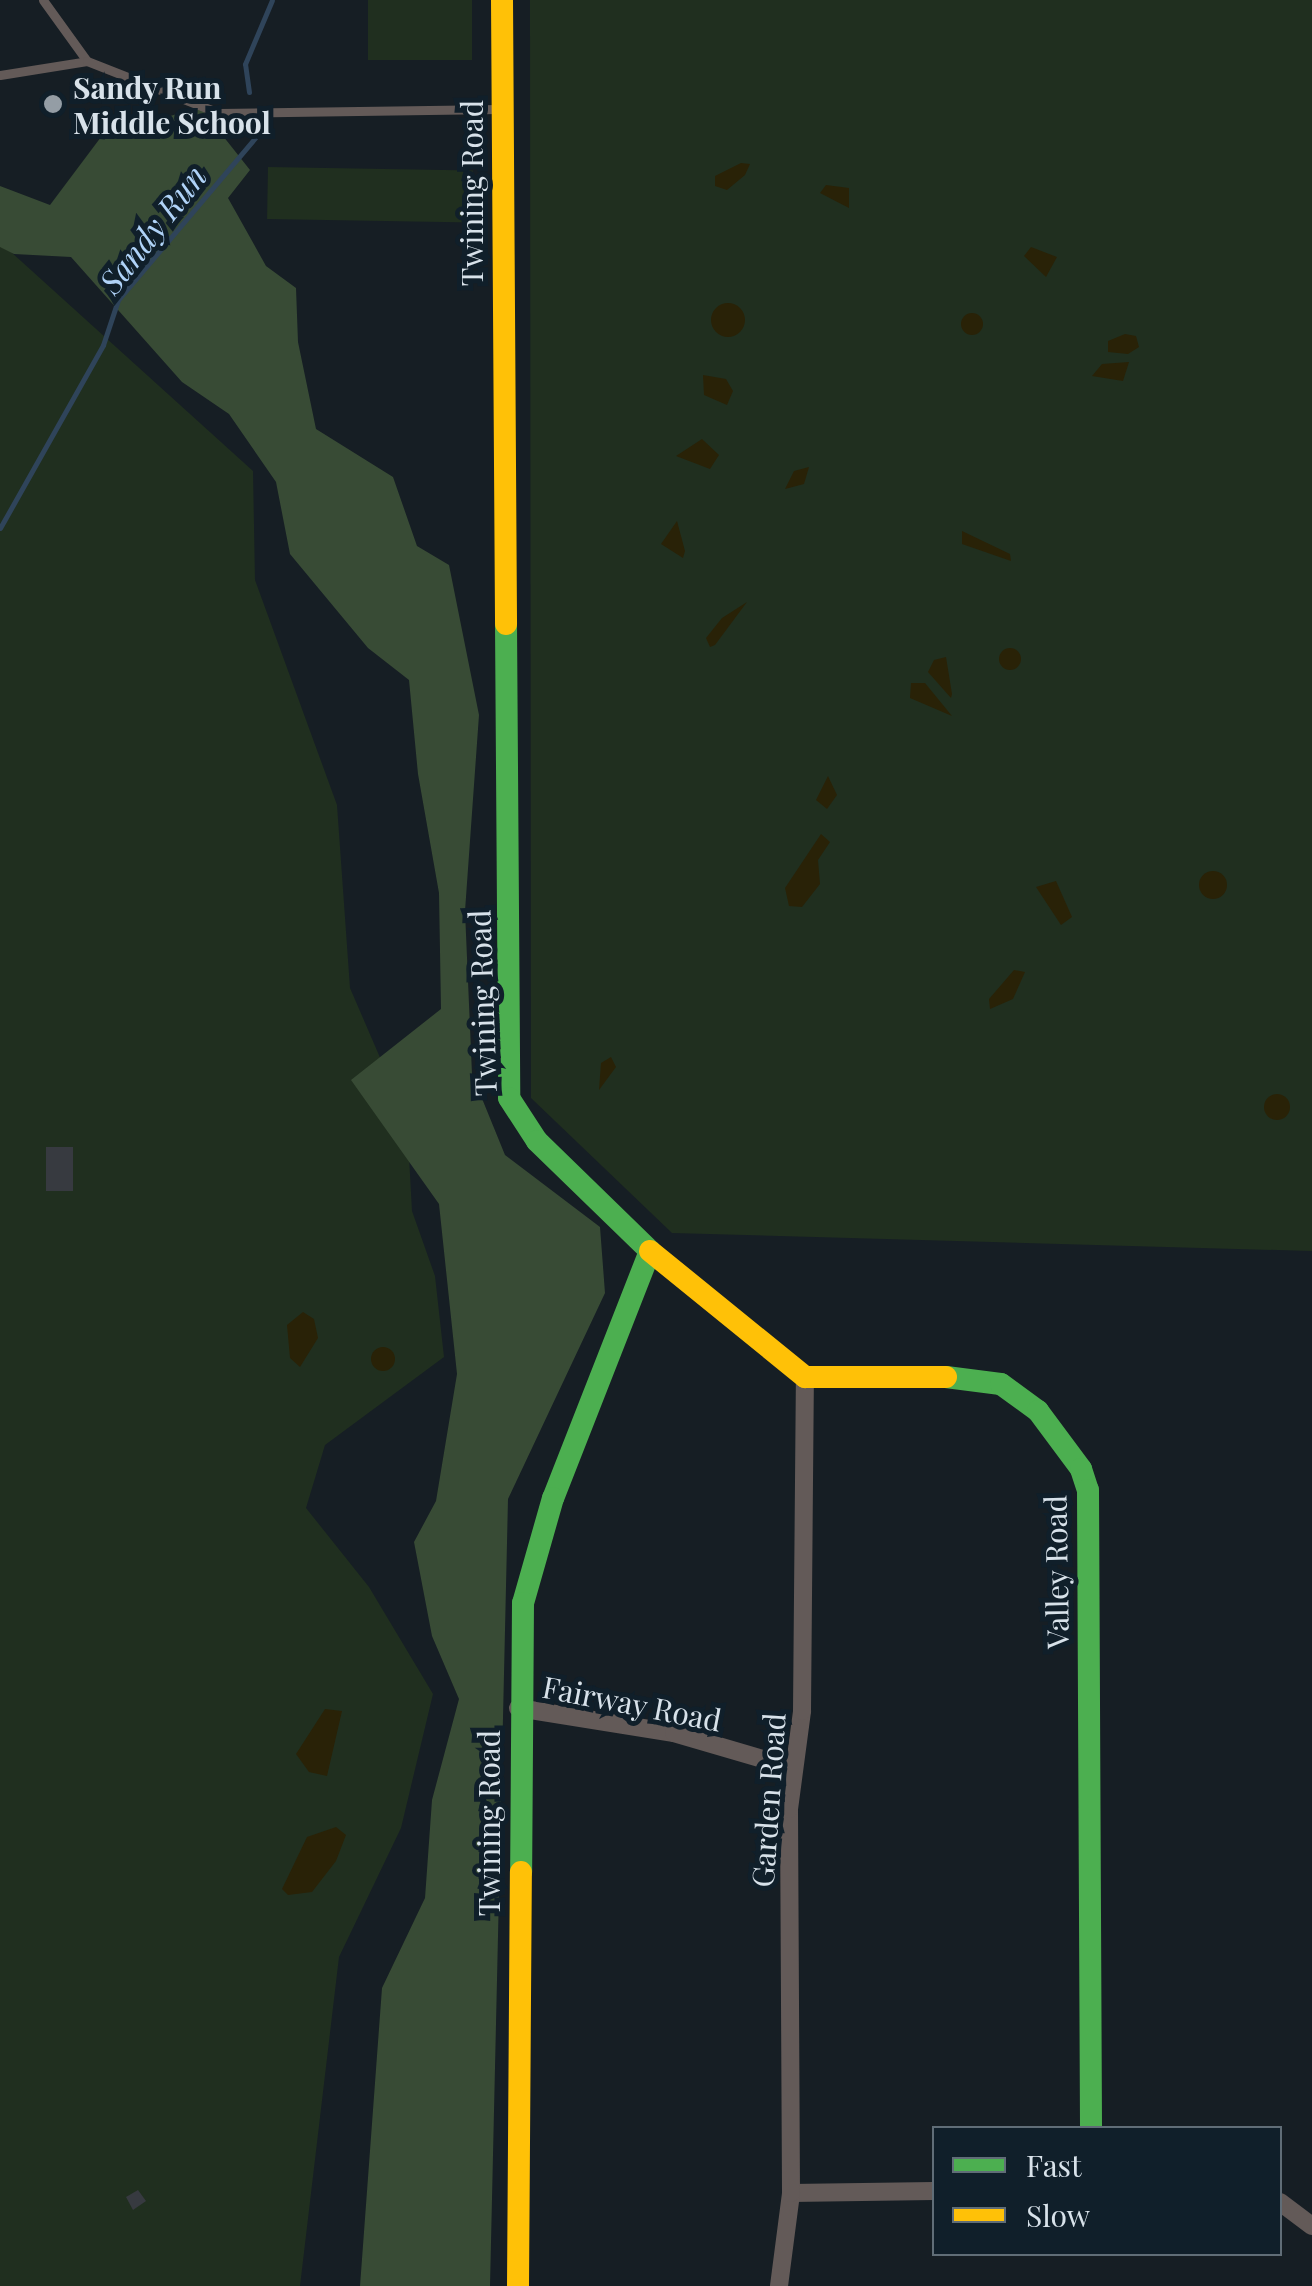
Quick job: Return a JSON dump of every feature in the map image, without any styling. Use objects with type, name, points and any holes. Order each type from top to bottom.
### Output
[{"type":"street","name":"Twining Road","points":[[502,0],[499,109],[509,1098],[537,1141],[650,1251],[528,1582],[518,1708],[518,2286]]},
{"type":"street","points":[[650,1251],[805,1377]]},
{"type":"street","name":"Garden Road","points":[[779,2286],[791,2193],[793,1768],[802,1711],[805,1377]]},
{"type":"street","name":"Valley Road","points":[[805,1377],[976,1377],[1001,1384],[1038,1411],[1081,1470],[1088,1490],[1091,2126]]},
{"type":"street","name":"Fairway Road","points":[[518,1708],[674,1733],[793,1768]]},
{"type":"street","points":[[791,2193],[932,2191]]},
{"type":"street","points":[[1282,2204],[1312,2226]]},
{"type":"lane","points":[[43,0],[87,62]]},
{"type":"lane","points":[[0,75],[87,62],[219,113],[499,109]]},
{"type":"green space","points":[[368,0],[472,0],[472,60],[368,60]]},
{"type":"green space","points":[[530,0],[1312,0],[1312,1251],[672,1233],[531,1098]]},
{"type":"green space","points":[[200,107],[250,170],[228,198],[266,266],[296,288],[298,342],[316,429],[393,477],[417,546],[449,565],[479,715],[465,911],[472,1074],[505,1155],[600,1227],[605,1293],[508,1499],[490,2286],[360,2286],[382,1988],[425,1898],[432,1800],[459,1699],[432,1636],[414,1542],[436,1501],[457,1374],[439,1204],[351,1080],[441,1009],[439,893],[418,774],[409,680],[368,648],[290,554],[276,482],[229,414],[182,382],[71,257],[14,254],[0,247],[0,186],[50,205],[101,137]]},
{"type":"green space","points":[[268,167],[473,171],[472,223],[267,219]]},
{"type":"green space","points":[[0,242],[253,471],[255,580],[337,805],[350,988],[407,1120],[412,1211],[435,1276],[444,1357],[325,1445],[306,1508],[369,1587],[433,1694],[401,1828],[339,1957],[300,2286],[0,2286]]},
{"type":"sand","points":[[741,163],[750,164],[745,175],[727,190],[715,186],[715,176]]},
{"type":"sand","points":[[826,185],[849,188],[849,208],[820,193]]},
{"type":"sand","points":[[1031,247],[1057,257],[1046,277],[1024,256]]},
{"type":"sand","points":[[728,303],[740,308],[745,320],[740,332],[728,337],[716,332],[711,320],[716,308]]},
{"type":"sand","points":[[972,313],[980,316],[980,332],[972,335],[964,332],[961,324],[964,316]]},
{"type":"sand","points":[[1125,334],[1136,336],[1139,347],[1128,354],[1108,352],[1108,341]]},
{"type":"sand","points":[[1129,362],[1123,381],[1092,376],[1102,364]]},
{"type":"sand","points":[[703,375],[726,379],[733,391],[727,405],[704,395]]},
{"type":"sand","points":[[702,439],[719,455],[710,469],[676,456]]},
{"type":"sand","points":[[809,467],[804,484],[785,489],[794,471]]},
{"type":"sand","points":[[677,521],[685,551],[683,558],[661,544]]},
{"type":"sand","points":[[962,531],[1010,554],[1011,561],[962,544]]},
{"type":"sand","points":[[747,602],[710,647],[706,638],[722,618]]},
{"type":"sand","points":[[1010,648],[1018,651],[1018,667],[1010,670],[1002,667],[999,659],[1002,651]]},
{"type":"sand","points":[[946,657],[951,698],[928,672],[934,660]]},
{"type":"sand","points":[[911,683],[925,683],[952,716],[910,698]]},
{"type":"sand","points":[[828,776],[837,795],[827,809],[816,800]]},
{"type":"sand","points":[[821,834],[830,842],[818,860],[820,884],[802,907],[789,906],[785,888]]},
{"type":"sand","points":[[1213,871],[1223,875],[1227,885],[1223,895],[1213,899],[1203,895],[1199,885],[1203,875]]},
{"type":"sand","points":[[1056,881],[1072,917],[1061,925],[1036,887]]},
{"type":"sand","points":[[1014,970],[1025,972],[1013,999],[990,1009],[989,999]]},
{"type":"sand","points":[[611,1057],[616,1067],[599,1090],[601,1063]]},
{"type":"sand","points":[[1277,1094],[1286,1098],[1290,1107],[1286,1116],[1277,1120],[1268,1116],[1264,1107],[1268,1098]]},
{"type":"sand","points":[[303,1312],[314,1319],[318,1338],[300,1367],[290,1358],[287,1325]]},
{"type":"sand","points":[[378,1347],[388,1347],[395,1359],[388,1371],[378,1371],[371,1364],[371,1354]]},
{"type":"sand","points":[[325,1709],[342,1711],[327,1776],[309,1772],[296,1754]]},
{"type":"sand","points":[[336,1827],[346,1835],[336,1861],[312,1892],[288,1895],[282,1889],[307,1837]]},
{"type":"building","points":[[46,1147],[73,1147],[73,1191],[46,1191]]},
{"type":"building","points":[[138,2190],[146,2201],[133,2210],[126,2197]]},
{"type":"waterway","name":"Sandy Run","points":[[249,92],[245,64],[272,0]]},
{"type":"waterway","name":"Sandy Run","points":[[0,528],[103,345],[118,300],[260,132],[258,122]]},
{"type":"traffic: fast","points":[[506,624],[509,1098],[537,1141],[650,1251],[553,1498],[523,1603],[521,1872]]},
{"type":"traffic: fast","points":[[946,1377],[1001,1384],[1038,1411],[1081,1469],[1088,1490],[1091,2126]]},
{"type":"traffic: slow","points":[[502,0],[506,624]]},
{"type":"traffic: slow","points":[[650,1251],[805,1377],[946,1377]]},
{"type":"traffic: slow","points":[[518,2286],[521,1872]]},
{"type":"place","name":"Sandy Run Middle School","points":[[53,104]]}]
